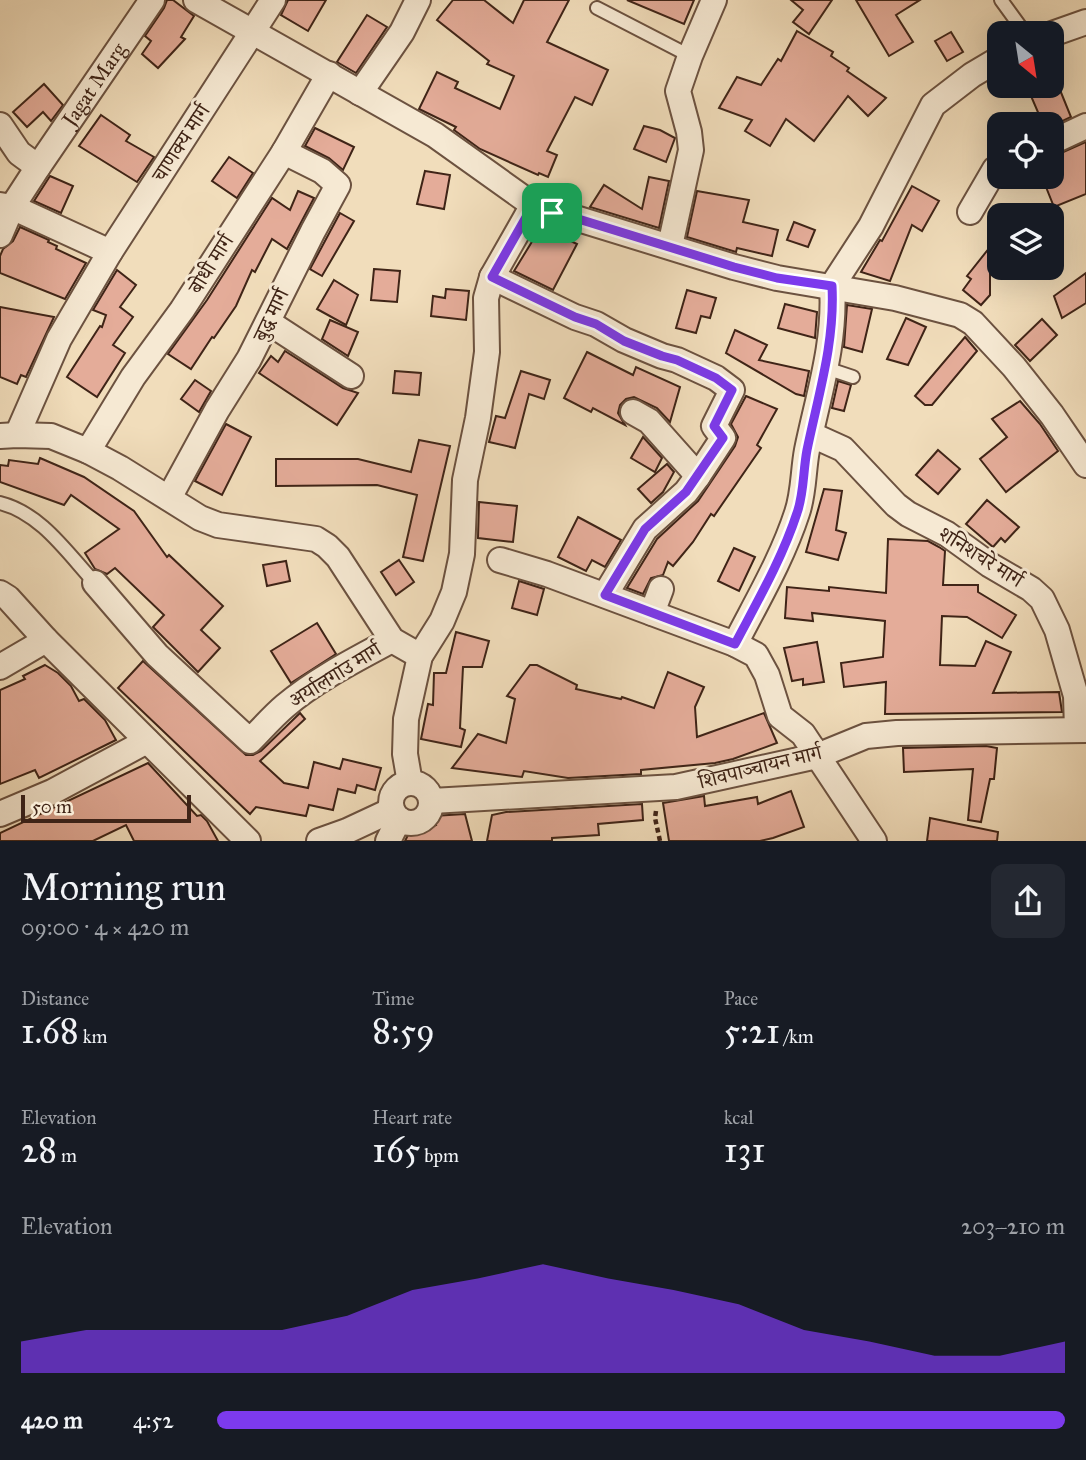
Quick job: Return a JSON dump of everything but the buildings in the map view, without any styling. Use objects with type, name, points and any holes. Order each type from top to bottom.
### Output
[{"type":"street","name":"Jagat Marg","points":[[0,235],[6,206],[38,167],[152,0]]},
{"type":"street","points":[[196,0],[435,135],[533,205],[552,213],[734,267],[777,278],[832,286],[944,309],[973,323],[1014,367],[1052,415],[1086,466]]},
{"type":"street","name":"चाणक्य मार्ग","points":[[5,432],[110,252],[273,0]]},
{"type":"street","points":[[360,93],[402,32],[418,0]]},
{"type":"street","points":[[670,246],[691,150],[690,132],[678,91],[715,0]]},
{"type":"street","points":[[1064,30],[1086,22]]},
{"type":"street","points":[[735,644],[786,542],[798,510],[834,317],[832,286],[870,226],[933,104],[987,67]]},
{"type":"street","name":"बोधी मार्ग","points":[[88,452],[134,377],[183,310],[284,152],[329,74]]},
{"type":"street","points":[[0,125],[19,153],[38,167]]},
{"type":"street","points":[[1064,136],[1086,125]]},
{"type":"street","name":"बुद्ध मार्ग","points":[[169,498],[217,410],[249,359],[338,185],[322,171],[284,152]]},
{"type":"street","points":[[970,212],[987,183]]},
{"type":"street","points":[[410,783],[405,754],[406,719],[420,656],[442,621],[454,592],[462,554],[465,480],[483,388],[487,352],[486,298],[492,277],[533,205]]},
{"type":"street","points":[[6,206],[110,252]]},
{"type":"street","points":[[492,277],[575,317],[596,324],[624,341],[677,360],[716,378],[732,390],[714,426],[723,438],[686,492],[645,529],[605,595]]},
{"type":"street","points":[[268,322],[351,376]]},
{"type":"street","points":[[641,423],[698,476]]},
{"type":"street","points":[[5,432],[51,436],[88,452],[200,518],[218,525],[316,539],[327,545],[338,557],[392,640],[420,656]]},
{"type":"street","name":"शनिशचरे मार्ग","points":[[812,435],[843,449],[896,505],[908,514],[947,534],[1042,599],[1057,630],[1076,696],[1081,730]]},
{"type":"street","points":[[500,560],[605,595],[735,644],[756,655],[767,675],[780,716],[803,734],[874,841]]},
{"type":"street","name":"अर्यालगांउ मार्ग","points":[[95,583],[157,655],[250,741],[301,693],[339,668],[392,640]]},
{"type":"street","points":[[652,613],[661,589]]},
{"type":"street","points":[[0,593],[8,598],[46,640],[248,841]]},
{"type":"street","points":[[0,667],[46,640]]},
{"type":"street","name":"शिवपाञ्चायन मार्ग","points":[[432,801],[660,788],[707,781],[817,756],[866,736],[897,733],[1081,730]]},
{"type":"street","points":[[0,814],[52,792],[147,741]]},
{"type":"street","points":[[319,841],[347,831],[393,823],[418,822],[429,814],[432,801],[422,785],[404,784],[394,792],[391,798],[393,823]]},
{"type":"lane","points":[[1001,0],[1016,21]]},
{"type":"lane","points":[[597,8],[690,56]]},
{"type":"lane","points":[[825,368],[853,377]]},
{"type":"lane","points":[[0,503],[15,507],[47,530],[95,583]]},
{"type":"path","points":[[660,788],[655,818],[660,841]]},
{"type":"route","points":[[533,205],[552,213],[734,267],[777,278],[832,286],[834,317],[798,510],[786,542],[735,644],[605,595],[645,529],[686,492],[723,438],[714,426],[732,390],[716,378],[677,360],[624,341],[596,324],[575,317],[492,277],[533,205]]}]
